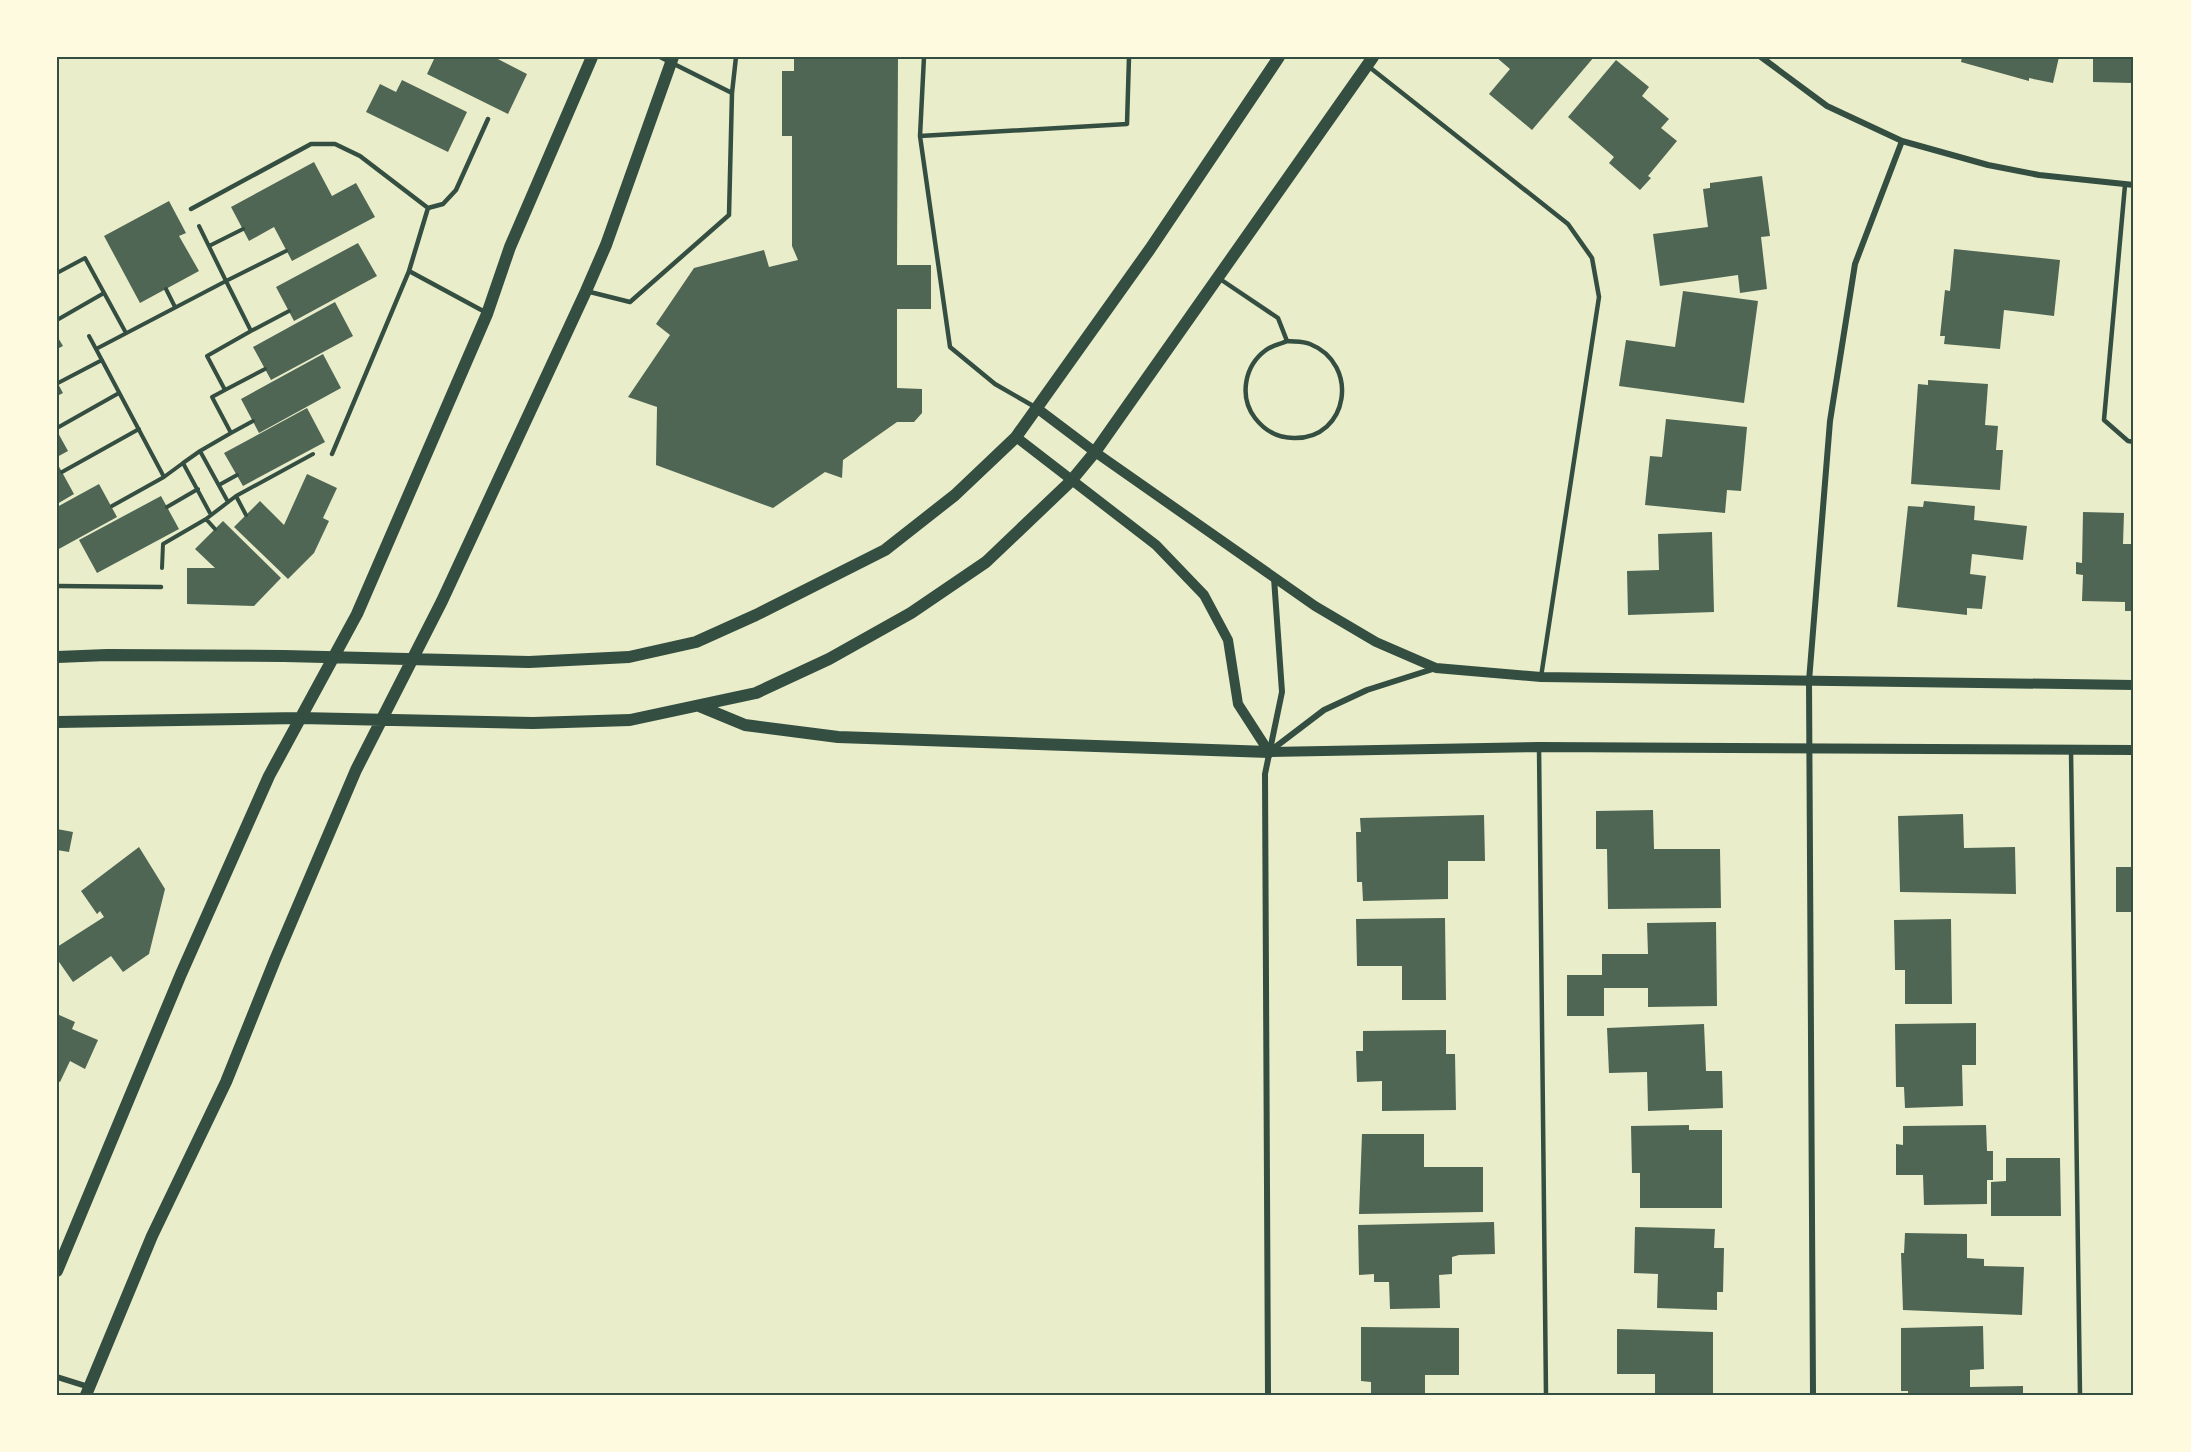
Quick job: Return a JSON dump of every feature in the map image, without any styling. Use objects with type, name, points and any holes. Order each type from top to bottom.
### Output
[{"type":"main road","points":[[57,1271],[181,974],[269,776],[357,614],[487,314],[510,247],[592,57]]},
{"type":"main road","points":[[57,657],[107,655],[413,659],[529,663],[629,657],[696,642],[756,615],[885,550],[955,495],[1016,437],[1150,249],[1279,57]]},
{"type":"main road","points":[[87,1391],[152,1236],[226,1082],[356,770],[442,601],[586,291],[606,245],[668,59]]},
{"type":"main road","points":[[57,722],[300,718],[533,723],[619,720],[756,693],[829,659],[911,613],[986,562],[1071,481],[1095,452],[1370,61]]},
{"type":"main road","points":[[699,706],[745,725],[838,737],[1269,752]]},
{"type":"street","points":[[1761,57],[1827,106],[1902,141],[1988,165],[2039,176],[2134,185]]},
{"type":"street","points":[[1813,1395],[1809,681],[1830,421],[1856,264],[1902,141]]},
{"type":"street","points":[[1038,409],[1095,452],[1314,606],[1376,642],[1436,668],[1541,677],[2134,685]]},
{"type":"street","points":[[1016,437],[1156,545],[1204,595],[1228,640],[1238,704],[1269,752]]},
{"type":"street","points":[[1268,1395],[1265,774],[1282,692],[1274,578]]},
{"type":"street","points":[[1269,752],[1324,710],[1367,690],[1436,668]]},
{"type":"street","points":[[1269,752],[1539,747],[2134,750]]},
{"type":"street","points":[[57,1377],[87,1391]]},
{"type":"lane","points":[[586,291],[630,302],[729,215],[732,93],[736,57]]},
{"type":"lane","points":[[924,57],[920,136],[950,347],[995,384],[1038,409]]},
{"type":"lane","points":[[920,136],[1127,124],[1129,57]]},
{"type":"lane","points":[[668,59],[732,93]]},
{"type":"lane","points":[[1370,61],[1568,224],[1592,258],[1599,297],[1541,677]]},
{"type":"lane","points":[[428,208],[443,204],[456,190],[488,119]]},
{"type":"lane","points":[[191,209],[311,144],[335,144],[360,156],[428,208]]},
{"type":"lane","points":[[2125,185],[2104,420],[2128,441],[2134,441]]},
{"type":"lane","points":[[332,454],[409,271],[428,208]]},
{"type":"lane","points":[[409,271],[487,314]]},
{"type":"lane","points":[[1218,277],[1278,318],[1287,341]]},
{"type":"lane","points":[[1287,341],[1308,343],[1326,354],[1339,371],[1343,392],[1338,412],[1325,429],[1305,439],[1282,438],[1262,428],[1248,410],[1244,388],[1251,366],[1266,349],[1287,341]]},
{"type":"lane","points":[[57,586],[161,587]]},
{"type":"lane","points":[[1539,747],[1546,1395]]},
{"type":"lane","points":[[2072,748],[2080,1395]]},
{"type":"path","points":[[191,209],[251,331]]},
{"type":"path","points":[[209,246],[243,229]]},
{"type":"path","points":[[96,349],[286,251]]},
{"type":"path","points":[[57,273],[85,258],[126,333]]},
{"type":"path","points":[[166,289],[175,308]]},
{"type":"path","points":[[57,320],[104,293]]},
{"type":"path","points":[[225,390],[207,356],[289,311]]},
{"type":"path","points":[[89,336],[164,477]]},
{"type":"path","points":[[58,384],[102,360]]},
{"type":"path","points":[[231,433],[212,397],[265,369]]},
{"type":"path","points":[[57,428],[119,393]]},
{"type":"path","points":[[112,506],[164,477],[200,451],[253,421]]},
{"type":"path","points":[[62,472],[139,429]]},
{"type":"path","points":[[200,451],[228,502]]},
{"type":"path","points":[[161,587],[163,544],[206,519],[236,496],[314,453],[332,454]]},
{"type":"path","points":[[183,464],[211,515]]},
{"type":"path","points":[[219,485],[237,475]]},
{"type":"path","points":[[167,507],[198,489]]},
{"type":"path","points":[[236,496],[246,514]]},
{"type":"path","points":[[206,519],[215,529]]},
{"type":"building","points":[[435,57],[494,57],[527,74],[508,114],[427,74]]},
{"type":"building","points":[[794,57],[898,57],[897,265],[931,265],[931,309],[897,309],[897,388],[922,389],[922,413],[914,422],[897,422],[843,460],[842,478],[825,472],[773,508],[656,465],[657,407],[628,397],[670,335],[656,324],[694,268],[764,250],[769,267],[798,260],[792,246],[792,136],[782,136],[782,71],[794,71]]},
{"type":"building","points":[[1496,57],[1594,57],[1532,130],[1489,94],[1510,69]]},
{"type":"building","points":[[1962,57],[2059,57],[2053,83],[2029,78],[2029,81],[1961,62]]},
{"type":"building","points":[[2093,57],[2134,57],[2134,91],[2131,91],[2131,83],[2093,82]]},
{"type":"building","points":[[1616,60],[1649,87],[1642,96],[1669,119],[1661,128],[1677,141],[1648,176],[1651,178],[1640,190],[1609,163],[1614,157],[1568,117]]},
{"type":"building","points":[[402,80],[467,112],[448,152],[366,112],[380,84],[396,92]]},
{"type":"building","points":[[314,162],[332,196],[356,183],[375,217],[292,261],[274,227],[249,241],[231,207]]},
{"type":"building","points":[[1762,176],[1770,236],[1761,237],[1767,289],[1740,293],[1738,275],[1660,286],[1653,234],[1708,227],[1703,189],[1710,188],[1710,183]]},
{"type":"building","points":[[169,201],[186,233],[179,236],[199,271],[140,303],[104,236]]},
{"type":"building","points":[[358,243],[377,276],[294,321],[276,287]]},
{"type":"building","points":[[1954,249],[2060,260],[2054,316],[2004,310],[2000,349],[1944,344],[1945,336],[1940,336],[1945,290],[1950,291]]},
{"type":"building","points":[[1683,291],[1758,301],[1744,403],[1619,386],[1626,340],[1675,347]]},
{"type":"building","points":[[335,302],[353,336],[271,380],[253,347]]},
{"type":"building","points":[[57,336],[63,346],[57,349]]},
{"type":"building","points":[[323,354],[341,388],[259,433],[241,399]]},
{"type":"building","points":[[1928,380],[1988,384],[1985,425],[1998,426],[1996,450],[2003,450],[2000,490],[1911,484],[1918,384],[1928,385]]},
{"type":"building","points":[[57,382],[63,393],[57,396]]},
{"type":"building","points":[[307,408],[325,442],[243,486],[224,453]]},
{"type":"building","points":[[1666,419],[1747,427],[1741,491],[1727,490],[1725,513],[1645,505],[1650,456],[1662,457]]},
{"type":"building","points":[[57,431],[68,451],[57,457]]},
{"type":"building","points":[[57,463],[74,494],[57,504]]},
{"type":"building","points":[[307,474],[337,488],[323,518],[329,521],[314,553],[288,579],[234,527],[260,501],[284,525]]},
{"type":"building","points":[[99,484],[117,517],[57,550],[57,507]]},
{"type":"building","points":[[161,496],[179,529],[97,573],[79,540]]},
{"type":"building","points":[[1924,501],[1975,506],[1974,520],[2027,526],[2023,560],[1972,554],[1970,574],[1986,576],[1982,609],[1967,608],[1967,615],[1897,607],[1908,506],[1923,507]]},
{"type":"building","points":[[2083,512],[2124,513],[2123,544],[2134,544],[2134,611],[2125,611],[2125,602],[2082,601],[2083,575],[2076,574],[2076,562],[2082,563]]},
{"type":"building","points":[[223,521],[281,578],[254,606],[187,604],[187,568],[215,568],[195,549]]},
{"type":"building","points":[[1712,532],[1714,612],[1628,615],[1627,571],[1659,570],[1658,534]]},
{"type":"building","points":[[1653,810],[1654,849],[1720,849],[1721,908],[1608,909],[1607,849],[1596,849],[1596,811]]},
{"type":"building","points":[[1963,814],[1964,848],[2015,847],[2016,894],[1900,892],[1898,816]]},
{"type":"building","points":[[1484,815],[1485,861],[1448,861],[1448,899],[1363,901],[1362,882],[1357,882],[1356,832],[1361,832],[1360,818]]},
{"type":"building","points":[[57,829],[73,832],[69,852],[57,850]]},
{"type":"building","points":[[139,847],[165,889],[149,954],[123,972],[111,956],[73,982],[57,959],[57,947],[104,917],[100,911],[97,914],[81,891]]},
{"type":"building","points":[[2116,867],[2134,867],[2134,912],[2116,912]]},
{"type":"building","points":[[1445,918],[1446,1000],[1402,1000],[1402,966],[1357,966],[1356,919]]},
{"type":"building","points":[[1951,919],[1952,1004],[1905,1004],[1905,970],[1895,970],[1894,920]]},
{"type":"building","points":[[1716,922],[1717,1006],[1648,1007],[1648,988],[1604,988],[1604,1016],[1567,1016],[1567,975],[1602,975],[1602,954],[1648,954],[1647,923]]},
{"type":"building","points":[[57,1014],[75,1022],[72,1029],[98,1040],[85,1069],[70,1061],[60,1082],[57,1081]]},
{"type":"building","points":[[1976,1023],[1976,1065],[1962,1065],[1963,1106],[1905,1108],[1904,1087],[1896,1087],[1895,1024]]},
{"type":"building","points":[[1704,1024],[1706,1071],[1722,1071],[1723,1108],[1648,1111],[1647,1072],[1609,1073],[1607,1028]]},
{"type":"building","points":[[1446,1030],[1446,1054],[1455,1054],[1456,1110],[1382,1111],[1382,1081],[1357,1082],[1356,1051],[1363,1051],[1363,1031]]},
{"type":"building","points":[[1689,1125],[1689,1130],[1722,1130],[1722,1208],[1640,1208],[1640,1173],[1632,1173],[1631,1126]]},
{"type":"building","points":[[1986,1125],[1987,1151],[1993,1151],[1993,1180],[1987,1180],[1987,1204],[1924,1205],[1923,1175],[1896,1175],[1896,1144],[1903,1145],[1903,1126]]},
{"type":"building","points":[[1362,1134],[1424,1134],[1424,1167],[1483,1167],[1483,1212],[1359,1214]]},
{"type":"building","points":[[2006,1158],[2060,1158],[2061,1216],[1991,1216],[1991,1182],[2006,1181]]},
{"type":"building","points":[[1494,1222],[1495,1254],[1452,1257],[1452,1274],[1439,1275],[1440,1308],[1390,1309],[1389,1282],[1374,1282],[1374,1274],[1359,1275],[1358,1225]]},
{"type":"building","points":[[1635,1227],[1715,1229],[1714,1248],[1724,1248],[1723,1292],[1717,1292],[1717,1310],[1657,1308],[1658,1274],[1634,1273]]},
{"type":"building","points":[[1905,1233],[1967,1234],[1967,1258],[1984,1259],[1984,1266],[2024,1267],[2022,1315],[1903,1310],[1901,1253],[1904,1253]]},
{"type":"building","points":[[1983,1326],[1984,1369],[1970,1370],[1970,1387],[2023,1386],[2023,1395],[1908,1395],[1908,1391],[1901,1391],[1901,1328]]},
{"type":"building","points":[[1361,1327],[1459,1328],[1459,1375],[1425,1375],[1425,1395],[1371,1395],[1371,1382],[1361,1381]]},
{"type":"building","points":[[1617,1329],[1713,1332],[1713,1395],[1655,1395],[1655,1374],[1617,1374]]}]
